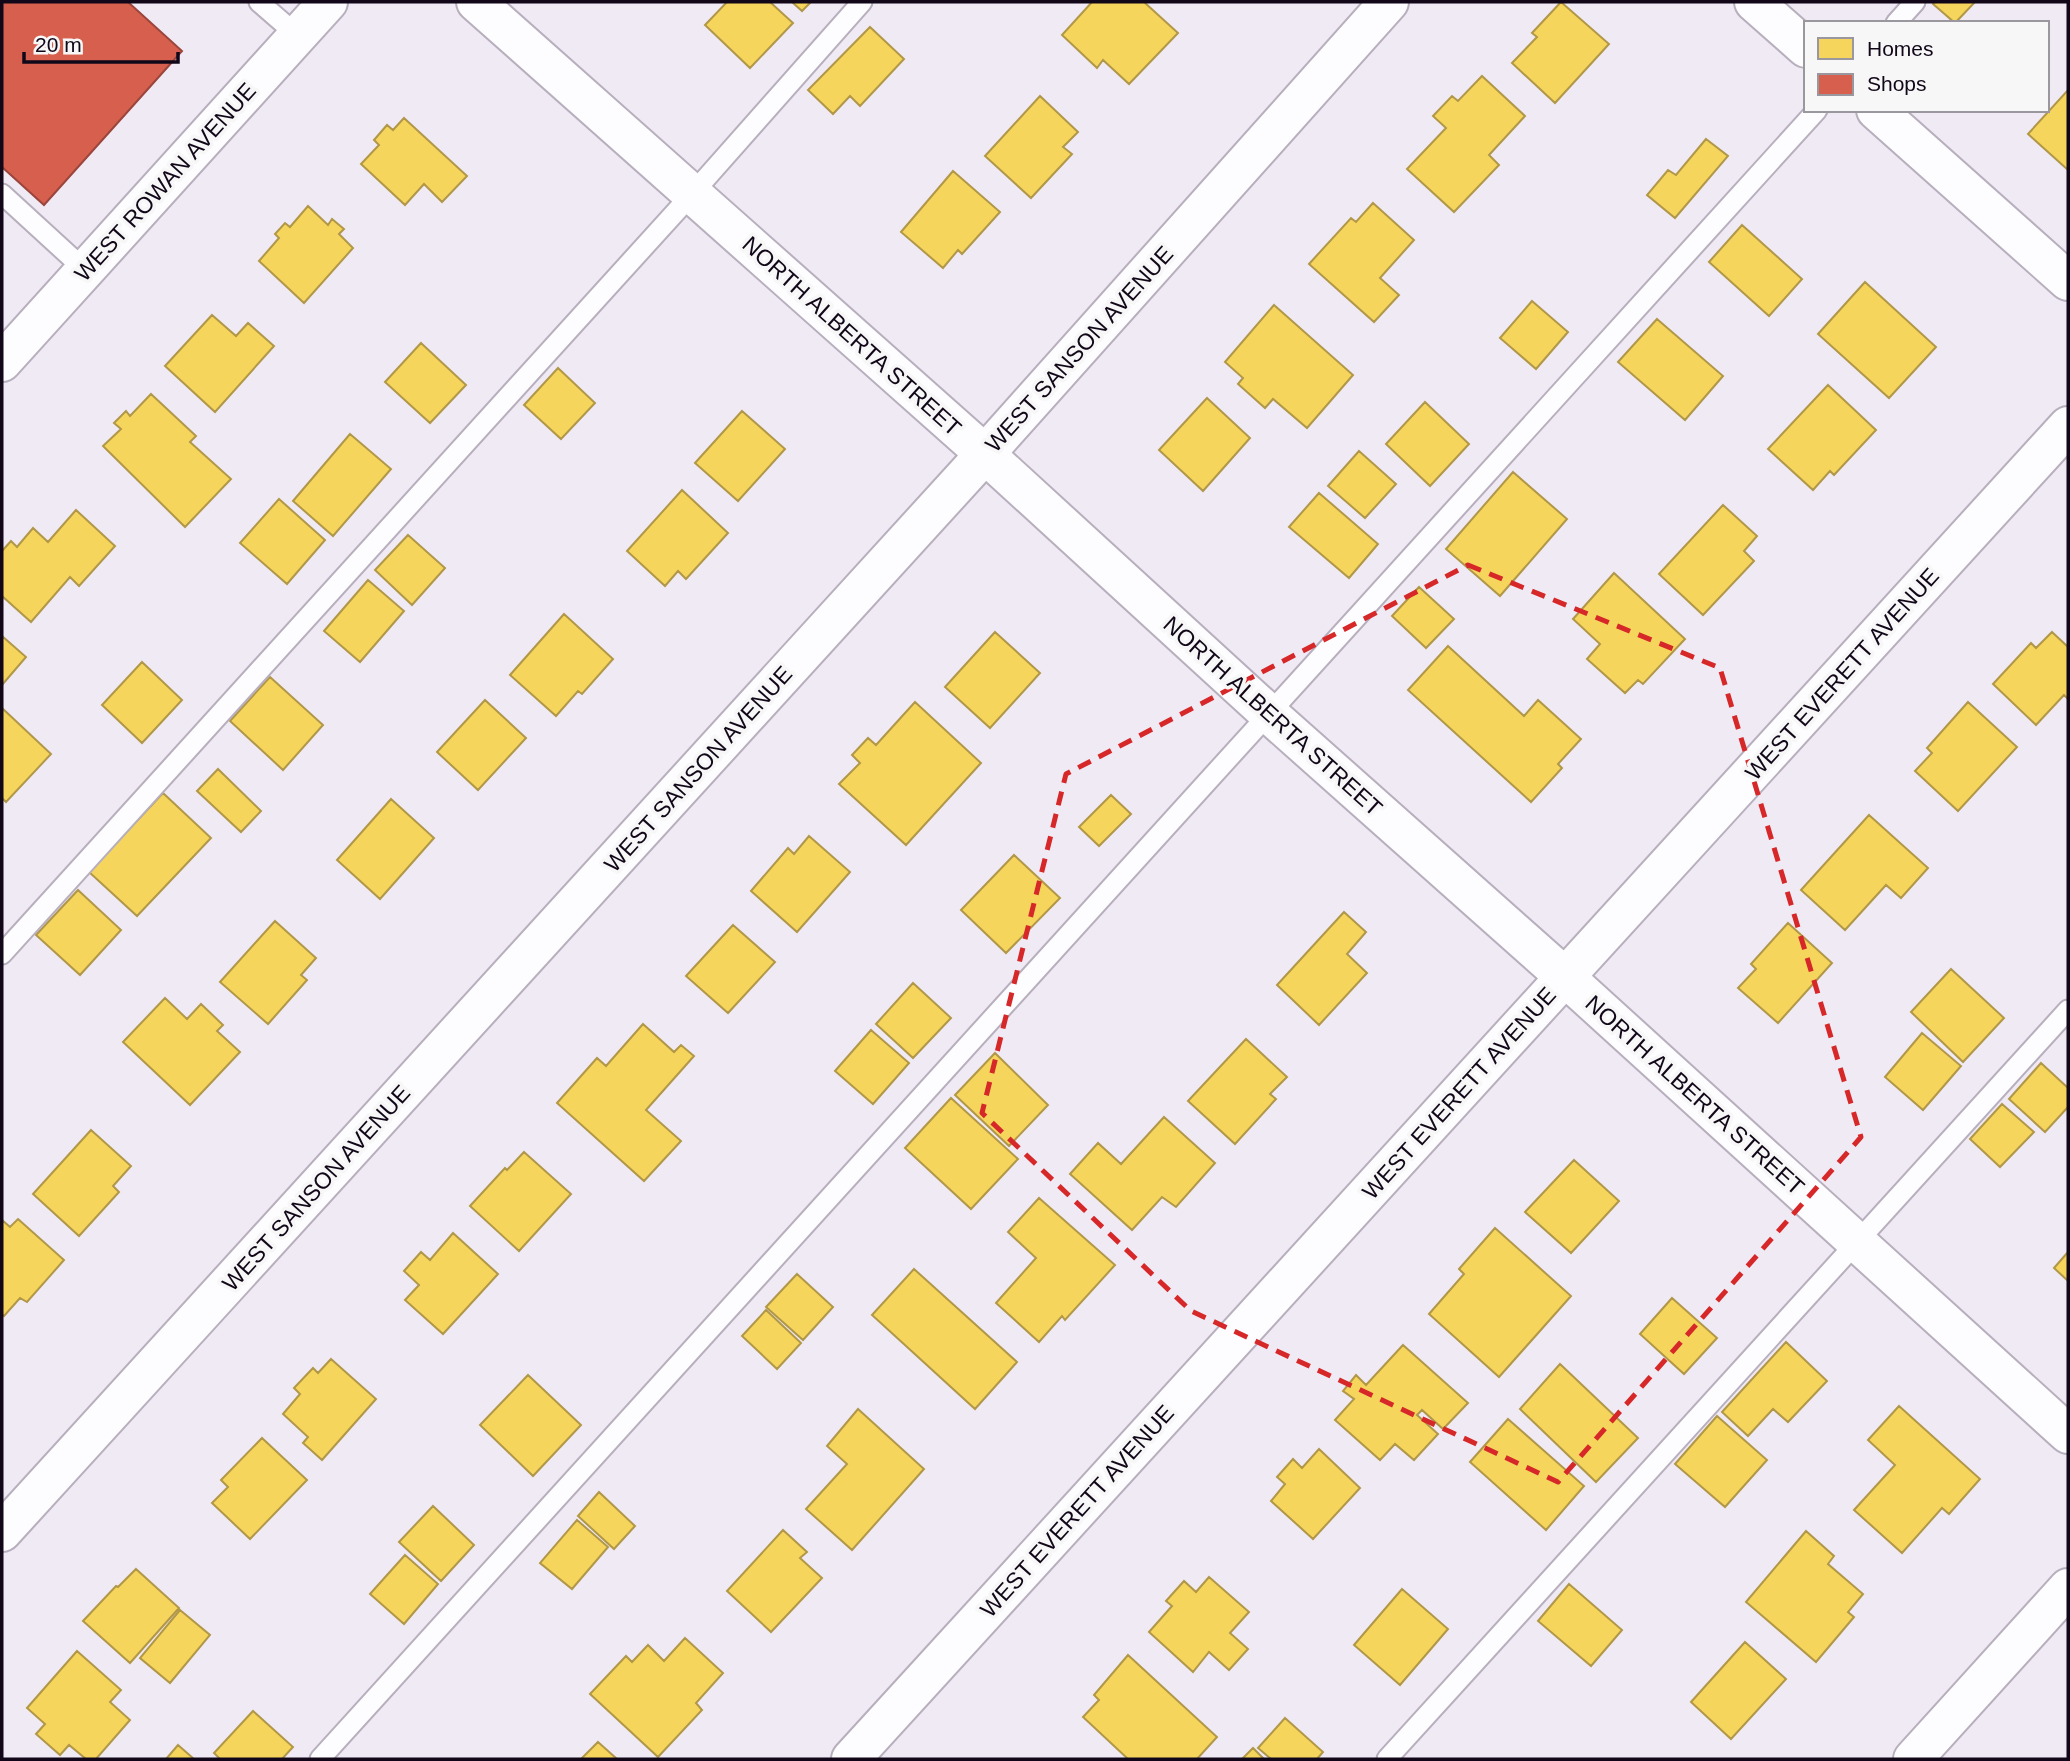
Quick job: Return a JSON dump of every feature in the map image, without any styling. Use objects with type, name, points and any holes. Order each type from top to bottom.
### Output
[{"type":"street","name":"WEST ROWAN AVENUE","points":[[2,362],[328,2]]},
{"type":"street","name":"NORTH ALBERTA STREET","points":[[476,2],[985,454],[2068,1434]]},
{"type":"street","name":"WEST SANSON AVENUE","points":[[2,1532],[985,454],[1389,2]]},
{"type":"street","points":[[1754,2],[1804,46]]},
{"type":"street","points":[[1878,112],[2068,281]]},
{"type":"street","name":"WEST EVERETT AVENUE","points":[[850,1759],[2068,426]]},
{"type":"street","points":[[1913,1759],[2068,1588]]},
{"type":"lane","points":[[259,2],[297,35]]},
{"type":"lane","points":[[2,954],[692,194],[862,2]]},
{"type":"lane","points":[[1898,21],[1915,2]]},
{"type":"lane","points":[[320,1759],[1815,112]]},
{"type":"lane","points":[[2,194],[85,270]]},
{"type":"lane","points":[[1387,1759],[2068,1010]]},
{"type":"highlighted area","points":[[1468,565],[1720,668],[1861,1137],[1558,1482],[1191,1311],[982,1113],[1066,774]]},
{"type":"building: Homes","points":[[727,2],[770,2],[793,23],[750,68],[705,25]]},
{"type":"building: Homes","points":[[792,2],[811,2],[802,11]]},
{"type":"building: Homes","points":[[1092,2],[1144,2],[1178,33],[1129,84],[1103,60],[1097,68],[1062,35]]},
{"type":"building: Homes","points":[[1561,2],[1609,44],[1555,103],[1512,63],[1537,37],[1532,33]]},
{"type":"building: Homes","points":[[1975,2],[1957,21],[1953,21],[1933,4]]},
{"type":"building: Homes","points":[[870,27],[904,59],[860,106],[850,96],[833,114],[808,90]]},
{"type":"building: Homes","points":[[1482,76],[1525,116],[1489,155],[1499,165],[1454,212],[1407,169],[1446,128],[1433,116],[1452,96],[1458,101]]},
{"type":"building: Homes","points":[[2068,90],[2068,170],[2028,134]]},
{"type":"building: Homes","points":[[1040,96],[1078,132],[1063,147],[1072,154],[1031,198],[985,156]]},
{"type":"building: Homes","points":[[404,118],[467,176],[442,202],[424,184],[405,205],[361,164],[379,145],[374,140],[387,125],[393,130]]},
{"type":"building: Homes","points":[[1706,139],[1728,156],[1675,218],[1647,195],[1668,170],[1676,175]]},
{"type":"building: Homes","points":[[953,171],[1000,212],[962,254],[958,250],[943,268],[901,232]]},
{"type":"building: Homes","points":[[1373,203],[1414,240],[1380,278],[1399,295],[1374,322],[1309,264],[1351,218],[1356,222]]},
{"type":"building: Homes","points":[[308,206],[328,225],[332,219],[344,229],[339,234],[353,248],[304,303],[259,261],[279,238],[275,234],[285,223],[290,227]]},
{"type":"building: Homes","points":[[1742,225],[1802,279],[1769,316],[1709,262]]},
{"type":"building: Homes","points":[[1865,282],[1936,347],[1889,398],[1818,334]]},
{"type":"building: Homes","points":[[1532,301],[1568,332],[1536,369],[1500,338]]},
{"type":"building: Homes","points":[[1274,305],[1353,375],[1307,428],[1273,399],[1265,408],[1238,384],[1243,378],[1225,362]]},
{"type":"building: Homes","points":[[212,315],[236,336],[248,323],[274,346],[215,412],[165,366]]},
{"type":"building: Homes","points":[[1657,319],[1723,376],[1685,420],[1618,362]]},
{"type":"building: Homes","points":[[421,343],[466,385],[430,423],[385,382]]},
{"type":"building: Homes","points":[[558,368],[595,403],[561,439],[524,405]]},
{"type":"building: Homes","points":[[1828,385],[1876,430],[1834,475],[1830,471],[1813,490],[1768,449]]},
{"type":"building: Homes","points":[[151,394],[196,436],[190,442],[231,479],[185,527],[103,446],[121,429],[114,423],[126,411],[130,416]]},
{"type":"building: Homes","points":[[1207,398],[1250,438],[1203,491],[1159,450]]},
{"type":"building: Homes","points":[[1425,402],[1469,444],[1430,486],[1386,444]]},
{"type":"building: Homes","points":[[742,411],[785,449],[738,501],[695,463]]},
{"type":"building: Homes","points":[[350,434],[391,469],[333,536],[293,501]]},
{"type":"building: Homes","points":[[1359,451],[1396,484],[1365,518],[1328,486]]},
{"type":"building: Homes","points":[[1513,472],[1567,519],[1500,596],[1446,549]]},
{"type":"building: Homes","points":[[682,490],[728,533],[686,579],[678,571],[665,586],[627,551]]},
{"type":"building: Homes","points":[[1319,493],[1378,544],[1349,578],[1289,527]]},
{"type":"building: Homes","points":[[279,499],[325,540],[287,584],[240,543]]},
{"type":"building: Homes","points":[[1723,505],[1757,536],[1744,551],[1754,561],[1703,615],[1659,574]]},
{"type":"building: Homes","points":[[76,510],[115,546],[79,586],[70,577],[31,622],[2,596],[2,551],[11,541],[17,547],[33,528],[48,542]]},
{"type":"building: Homes","points":[[408,535],[445,568],[412,605],[375,570]]},
{"type":"building: Homes","points":[[1614,573],[1685,639],[1643,684],[1638,680],[1625,693],[1587,659],[1600,644],[1573,619]]},
{"type":"building: Homes","points":[[368,580],[404,611],[360,662],[324,631]]},
{"type":"building: Homes","points":[[1419,587],[1454,619],[1426,648],[1392,616]]},
{"type":"building: Homes","points":[[564,614],[613,659],[582,694],[578,691],[556,716],[510,675]]},
{"type":"building: Homes","points":[[995,632],[1040,673],[990,728],[945,687]]},
{"type":"building: Homes","points":[[2052,632],[2068,647],[2068,699],[2064,695],[2036,725],[1993,684],[2031,643],[2036,648]]},
{"type":"building: Homes","points":[[2,636],[26,657],[2,685]]},
{"type":"building: Homes","points":[[1448,646],[1524,716],[1538,700],[1581,739],[1558,764],[1562,768],[1531,802],[1408,690]]},
{"type":"building: Homes","points":[[142,662],[182,700],[142,743],[102,705]]},
{"type":"building: Homes","points":[[270,677],[323,725],[283,770],[230,721]]},
{"type":"building: Homes","points":[[485,700],[526,738],[478,790],[437,752]]},
{"type":"building: Homes","points":[[915,702],[981,763],[906,845],[839,784],[860,763],[852,755],[868,738],[876,745]]},
{"type":"building: Homes","points":[[1968,702],[2017,747],[1958,811],[1915,771],[1932,753],[1927,748]]},
{"type":"building: Homes","points":[[2,708],[51,754],[6,802],[2,798]]},
{"type":"building: Homes","points":[[218,769],[261,811],[241,832],[197,791]]},
{"type":"building: Homes","points":[[163,793],[211,838],[137,916],[89,872]]},
{"type":"building: Homes","points":[[1111,795],[1131,814],[1099,846],[1079,827]]},
{"type":"building: Homes","points":[[391,799],[434,838],[380,899],[337,860]]},
{"type":"building: Homes","points":[[1869,815],[1928,868],[1901,898],[1886,885],[1845,930],[1801,890]]},
{"type":"building: Homes","points":[[809,836],[850,872],[797,932],[751,891],[788,848],[794,854]]},
{"type":"building: Homes","points":[[1014,855],[1060,898],[1006,953],[961,910]]},
{"type":"building: Homes","points":[[78,890],[121,930],[80,975],[36,935]]},
{"type":"building: Homes","points":[[1344,912],[1366,932],[1347,954],[1367,973],[1319,1025],[1277,985]]},
{"type":"building: Homes","points":[[275,921],[316,958],[301,975],[307,980],[268,1024],[220,982]]},
{"type":"building: Homes","points":[[1788,923],[1832,963],[1778,1023],[1738,988],[1756,969],[1751,964]]},
{"type":"building: Homes","points":[[733,925],[775,962],[728,1013],[686,976]]},
{"type":"building: Homes","points":[[1951,969],[2004,1018],[1963,1062],[1911,1012]]},
{"type":"building: Homes","points":[[913,983],[951,1018],[913,1058],[876,1024]]},
{"type":"building: Homes","points":[[165,998],[187,1019],[201,1004],[223,1025],[217,1031],[240,1052],[190,1105],[123,1042]]},
{"type":"building: Homes","points":[[643,1024],[674,1052],[681,1045],[694,1056],[646,1110],[681,1141],[644,1181],[557,1103],[597,1058],[606,1066]]},
{"type":"building: Homes","points":[[871,1030],[909,1063],[873,1104],[835,1071]]},
{"type":"building: Homes","points":[[1922,1033],[1961,1066],[1923,1110],[1885,1077]]},
{"type":"building: Homes","points":[[1246,1039],[1287,1077],[1270,1094],[1276,1099],[1235,1144],[1188,1101]]},
{"type":"building: Homes","points":[[995,1053],[1048,1105],[1009,1146],[955,1095]]},
{"type":"building: Homes","points":[[2041,1063],[2068,1088],[2068,1107],[2045,1132],[2009,1099]]},
{"type":"building: Homes","points":[[951,1098],[1018,1159],[971,1209],[905,1148]]},
{"type":"building: Homes","points":[[2002,1104],[2034,1132],[2000,1167],[1970,1139]]},
{"type":"building: Homes","points":[[1164,1117],[1215,1163],[1176,1207],[1162,1197],[1132,1230],[1070,1174],[1098,1143],[1121,1164]]},
{"type":"building: Homes","points":[[91,1130],[131,1166],[113,1186],[119,1192],[79,1236],[33,1194]]},
{"type":"building: Homes","points":[[524,1152],[571,1194],[519,1251],[470,1206],[505,1168],[507,1170]]},
{"type":"building: Homes","points":[[1574,1160],[1619,1201],[1571,1253],[1525,1212]]},
{"type":"building: Homes","points":[[1039,1198],[1115,1265],[1065,1320],[1062,1316],[1039,1342],[996,1303],[1036,1258],[1008,1232]]},
{"type":"building: Homes","points":[[18,1219],[64,1260],[27,1302],[20,1298],[4,1316],[2,1220],[10,1227]]},
{"type":"building: Homes","points":[[1495,1228],[1571,1296],[1499,1377],[1429,1314],[1464,1274],[1459,1269]]},
{"type":"building: Homes","points":[[453,1233],[498,1274],[443,1334],[405,1300],[419,1285],[404,1271],[421,1252],[430,1260]]},
{"type":"building: Homes","points":[[2068,1252],[2068,1281],[2054,1268]]},
{"type":"building: Homes","points":[[914,1269],[1017,1362],[975,1409],[872,1315]]},
{"type":"building: Homes","points":[[797,1274],[833,1307],[803,1340],[766,1307]]},
{"type":"building: Homes","points":[[1672,1298],[1717,1338],[1684,1374],[1640,1334]]},
{"type":"building: Homes","points":[[766,1310],[801,1343],[777,1369],[742,1336]]},
{"type":"building: Homes","points":[[1786,1342],[1827,1381],[1788,1422],[1773,1409],[1748,1436],[1722,1412]]},
{"type":"building: Homes","points":[[1403,1345],[1468,1403],[1443,1429],[1422,1410],[1417,1415],[1438,1434],[1414,1460],[1395,1444],[1380,1460],[1335,1420],[1354,1399],[1343,1391],[1356,1375],[1366,1385]]},
{"type":"building: Homes","points":[[331,1359],[376,1399],[322,1460],[303,1443],[308,1437],[283,1414],[300,1394],[294,1388],[313,1368],[318,1373]]},
{"type":"building: Homes","points":[[1560,1364],[1638,1438],[1596,1482],[1520,1409]]},
{"type":"building: Homes","points":[[528,1375],[581,1425],[533,1476],[480,1425]]},
{"type":"building: Homes","points":[[1899,1406],[1980,1479],[1949,1514],[1942,1508],[1902,1553],[1854,1510],[1895,1465],[1868,1440]]},
{"type":"building: Homes","points":[[858,1409],[924,1469],[852,1550],[806,1509],[847,1464],[827,1446]]},
{"type":"building: Homes","points":[[1717,1416],[1767,1460],[1725,1507],[1675,1464]]},
{"type":"building: Homes","points":[[1508,1419],[1584,1486],[1546,1530],[1470,1462]]},
{"type":"building: Homes","points":[[262,1438],[307,1480],[250,1539],[212,1503],[228,1487],[221,1480]]},
{"type":"building: Homes","points":[[1319,1449],[1360,1488],[1313,1539],[1271,1501],[1285,1484],[1277,1477],[1293,1459],[1302,1468]]},
{"type":"building: Homes","points":[[599,1492],[635,1526],[614,1549],[578,1516]]},
{"type":"building: Homes","points":[[433,1506],[474,1545],[441,1581],[399,1542]]},
{"type":"building: Homes","points":[[577,1520],[608,1547],[572,1589],[540,1563]]},
{"type":"building: Homes","points":[[783,1530],[807,1552],[800,1558],[822,1578],[771,1632],[727,1591]]},
{"type":"building: Homes","points":[[1806,1531],[1834,1556],[1828,1564],[1863,1594],[1848,1612],[1854,1617],[1816,1662],[1746,1602]]},
{"type":"building: Homes","points":[[405,1555],[438,1584],[404,1624],[370,1594]]},
{"type":"building: Homes","points":[[136,1569],[179,1608],[130,1663],[83,1621]]},
{"type":"building: Homes","points":[[1209,1577],[1249,1612],[1230,1633],[1248,1649],[1229,1670],[1209,1652],[1193,1672],[1149,1632],[1172,1606],[1166,1601],[1184,1581],[1196,1592]]},
{"type":"building: Homes","points":[[1569,1584],[1622,1630],[1591,1666],[1538,1621]]},
{"type":"building: Homes","points":[[1402,1589],[1448,1629],[1400,1685],[1354,1645]]},
{"type":"building: Homes","points":[[180,1610],[210,1635],[170,1683],[140,1658]]},
{"type":"building: Homes","points":[[685,1638],[723,1673],[696,1703],[702,1710],[658,1757],[590,1694],[626,1656],[632,1662],[648,1645],[664,1661]]},
{"type":"building: Homes","points":[[1745,1642],[1786,1679],[1731,1739],[1691,1702]]},
{"type":"building: Homes","points":[[77,1651],[121,1690],[110,1702],[130,1720],[96,1759],[86,1759],[69,1745],[60,1755],[36,1734],[45,1724],[27,1708]]},
{"type":"building: Homes","points":[[1128,1655],[1217,1737],[1197,1759],[1128,1759],[1083,1717],[1099,1700],[1094,1695]]},
{"type":"building: Homes","points":[[253,1711],[293,1747],[282,1759],[220,1759],[214,1753]]},
{"type":"building: Homes","points":[[1285,1718],[1323,1752],[1317,1759],[1271,1759],[1258,1748]]},
{"type":"building: Homes","points":[[598,1742],[617,1759],[581,1759]]},
{"type":"building: Homes","points":[[178,1745],[194,1759],[166,1759]]},
{"type":"building: Homes","points":[[1253,1748],[1264,1759],[1242,1759]]},
{"type":"building: Shops","points":[[2,2],[128,2],[182,51],[44,205],[2,167]]}]
